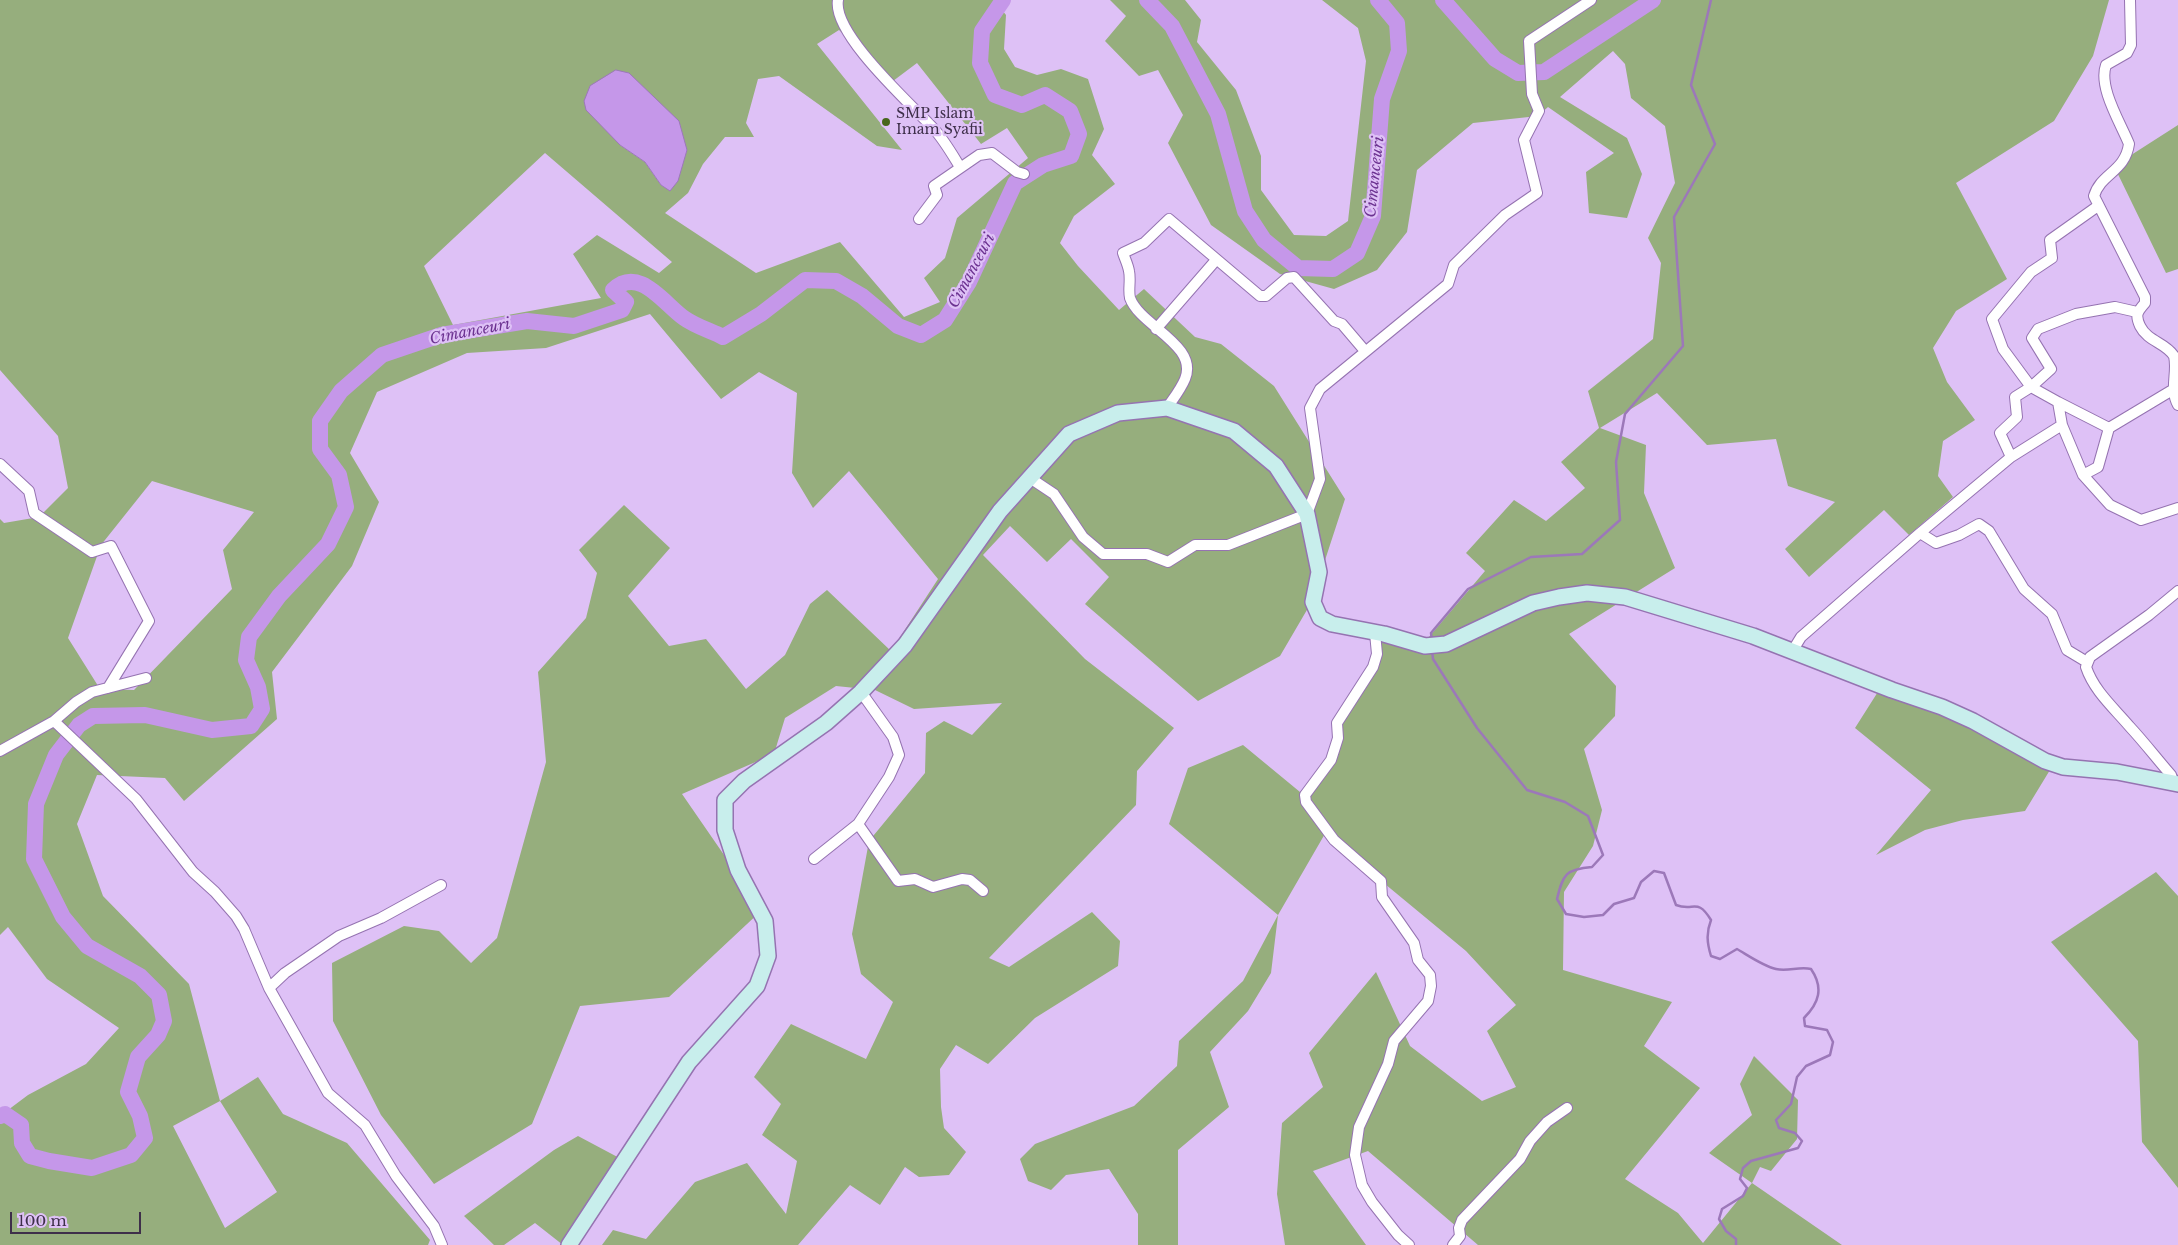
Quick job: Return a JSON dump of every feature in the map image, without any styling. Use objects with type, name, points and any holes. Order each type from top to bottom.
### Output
[{"type":"street","points":[[838,0],[837,11],[846,32],[889,82],[936,131],[960,167]]},
{"type":"street","points":[[1030,478],[1054,494],[1083,537],[1102,554],[1147,554],[1168,562],[1195,545],[1228,545],[1307,514],[1320,479],[1310,408],[1320,390],[1448,284],[1454,265],[1505,214],[1537,193],[1524,140],[1539,111],[1532,94],[1529,41],[1591,0]]},
{"type":"street","points":[[2130,0],[2131,45],[2127,53],[2106,65],[2103,72],[2104,85],[2129,144],[2127,154],[2122,163],[2096,187],[2094,196],[2135,275],[2144,297],[2145,303],[2137,312],[2136,317],[2145,335],[2168,348],[2175,358],[2178,374],[2174,398],[2178,405]]},
{"type":"street","points":[[919,219],[937,195],[934,186],[979,155],[992,153],[1017,172],[1024,174]]},
{"type":"street","points":[[2098,206],[2050,240],[2052,258],[2031,272],[1992,320],[2003,349],[2031,387],[2109,428]]},
{"type":"street","points":[[1167,408],[1186,378],[1186,359],[1177,345],[1156,329],[1138,311],[1130,298],[1129,272],[1123,253],[1144,243],[1169,219],[1260,296],[1266,296],[1287,278],[1294,277],[1334,321],[1342,324],[1365,351]]},
{"type":"street","points":[[1156,329],[1216,260]]},
{"type":"street","points":[[2011,457],[2000,432],[2016,417],[2015,396],[2031,387],[2051,369],[2032,338],[2038,329],[2076,314],[2114,307],[2137,312]]},
{"type":"street","points":[[2083,475],[2098,467],[2109,428],[2174,389]]},
{"type":"street","points":[[2058,402],[2062,425],[2083,475],[2110,505],[2141,520],[2178,508]]},
{"type":"street","points":[[569,1245],[689,1062],[757,986],[768,956],[765,921],[738,870],[725,830],[726,800],[744,781],[826,723],[861,692],[905,645],[1000,511],[1069,434],[1118,413],[1167,408],[1234,431],[1276,466],[1307,514],[1320,572],[1313,602],[1315,611],[1320,618],[1332,624],[1432,646],[1446,644],[1533,603],[1559,597],[1587,594],[1625,596],[1792,650],[1892,690],[1942,707],[1973,721],[2046,761],[2081,770],[2117,772],[2176,783]]},
{"type":"street","points":[[1792,650],[1801,636],[2011,457],[2062,425]]},
{"type":"street","points":[[0,464],[29,491],[34,513],[92,552],[111,546],[149,621],[108,688]]},
{"type":"street","points":[[1920,533],[1936,543],[1959,535],[1979,524],[1989,531],[2024,589],[2052,614],[2067,650],[2087,662]]},
{"type":"street","points":[[2176,783],[2129,725],[2114,711],[2090,678],[2086,667],[2087,662],[2096,652],[2149,615],[2178,591]]},
{"type":"street","points":[[1375,633],[1377,654],[1373,666],[1338,723],[1338,738],[1331,760],[1305,795],[1306,802],[1334,840],[1381,881],[1382,896],[1414,943],[1418,960],[1430,975],[1431,986],[1428,1001],[1394,1041],[1388,1064],[1359,1127],[1355,1155],[1362,1185],[1372,1202],[1398,1235],[1409,1245]]},
{"type":"street","points":[[0,751],[54,721],[76,702],[92,692],[146,678]]},
{"type":"street","points":[[814,859],[858,824],[889,777],[899,755],[893,737],[861,692]]},
{"type":"street","points":[[54,721],[136,799],[193,872],[215,892],[236,916],[244,929],[269,988],[328,1093],[365,1125],[396,1176],[434,1226],[442,1245]]},
{"type":"street","points":[[858,824],[898,881],[915,879],[933,887],[962,879],[970,880],[983,891]]},
{"type":"street","points":[[269,988],[285,973],[339,936],[380,918],[442,885]]},
{"type":"street","points":[[1453,1245],[1460,1236],[1458,1228],[1462,1220],[1520,1159],[1530,1142],[1547,1122],[1567,1108]]},
{"type":"green space","points":[[0,0],[994,0],[1006,15],[1004,49],[1015,67],[1037,75],[1061,69],[1088,79],[1104,129],[1092,155],[1115,184],[1074,216],[1060,243],[1078,266],[1119,310],[1144,289],[1195,337],[1221,344],[1274,386],[1345,499],[1311,603],[1280,656],[1198,701],[1085,604],[1109,577],[1071,539],[1047,562],[1010,526],[983,555],[1085,659],[1174,728],[1137,771],[1136,805],[989,958],[1009,967],[1092,912],[1120,941],[1118,966],[1035,1018],[988,1064],[956,1045],[940,1069],[941,1107],[944,1128],[966,1152],[949,1175],[919,1177],[905,1167],[880,1205],[850,1185],[798,1245],[602,1245],[613,1230],[646,1239],[695,1182],[747,1163],[786,1214],[797,1161],[762,1135],[781,1104],[754,1077],[791,1024],[866,1059],[893,1002],[861,974],[852,934],[869,841],[925,773],[926,733],[944,721],[972,735],[1002,703],[914,709],[875,690],[836,686],[785,718],[774,754],[682,794],[762,910],[669,997],[580,1006],[532,1124],[434,1184],[381,1115],[333,1021],[332,963],[404,926],[439,931],[471,963],[497,938],[546,762],[538,672],[586,618],[597,573],[579,550],[624,505],[670,548],[628,596],[669,646],[706,639],[746,689],[785,655],[810,604],[827,590],[891,651],[938,579],[849,471],[813,508],[792,473],[797,393],[759,372],[721,399],[650,314],[546,348],[467,353],[377,392],[350,453],[379,502],[352,566],[272,672],[277,719],[184,801],[165,778],[97,775],[77,824],[103,896],[189,984],[220,1101],[258,1077],[283,1114],[347,1143],[430,1240],[428,1245],[0,1245],[0,1116],[28,1095],[86,1064],[119,1028],[47,979],[8,927],[0,935],[0,519],[4,523],[39,517],[68,488],[58,436],[0,370]],"holes":[[[839,30],[893,81],[917,63],[981,144],[1007,128],[1028,158],[957,218],[945,258],[924,278],[940,302],[904,317],[840,242],[756,273],[665,213],[688,193],[703,164],[725,137],[754,137],[746,123],[758,79],[779,76],[877,146],[902,150],[817,44]],[[590,86],[670,190],[661,185],[645,162],[620,145]],[[545,153],[672,262],[659,273],[597,235],[573,254],[601,298],[453,325],[424,266]],[[152,481],[254,512],[223,550],[232,589],[134,690],[100,689],[68,638],[101,545]],[[220,1101],[277,1192],[225,1228],[173,1126]]]},
{"type":"green space","points":[[1110,0],[1185,0],[1201,20],[1197,42],[1236,90],[1261,156],[1261,190],[1294,235],[1326,236],[1348,221],[1366,61],[1358,28],[1322,0],[2109,0],[2093,56],[2054,121],[1956,183],[2007,279],[1956,311],[1933,348],[1947,382],[1975,420],[1943,441],[1938,476],[1953,497],[1909,535],[1884,510],[1809,577],[1785,549],[1835,502],[1788,486],[1776,439],[1707,445],[1657,393],[1600,428],[1646,445],[1644,493],[1675,568],[1569,634],[1616,686],[1615,716],[1584,749],[1602,810],[1593,846],[1564,892],[1563,970],[1672,1002],[1644,1046],[1700,1088],[1625,1179],[1678,1213],[1703,1243],[1752,1183],[1842,1245],[1478,1245],[1368,1151],[1313,1171],[1366,1245],[1285,1245],[1277,1194],[1282,1123],[1323,1087],[1309,1053],[1376,972],[1410,1046],[1482,1101],[1516,1087],[1487,1031],[1516,1005],[1466,951],[1326,832],[1278,915],[1169,824],[1188,768],[1243,745],[1300,792],[1333,759],[1338,715],[1373,661],[1374,633],[1423,644],[1485,571],[1466,553],[1514,500],[1546,521],[1585,488],[1561,462],[1599,428],[1588,391],[1653,339],[1661,263],[1648,238],[1675,183],[1665,126],[1631,98],[1625,64],[1613,51],[1560,97],[1627,138],[1642,174],[1627,218],[1589,213],[1586,172],[1614,153],[1548,107],[1538,116],[1473,123],[1417,170],[1407,232],[1377,270],[1334,289],[1280,274],[1211,225],[1168,143],[1183,115],[1158,70],[1139,76],[1105,41],[1126,16]]},
{"type":"green space","points":[[2178,125],[2178,269],[2166,273],[2114,166]]},
{"type":"green space","points":[[1881,687],[2053,765],[2025,811],[1963,820],[1925,830],[1876,855],[1931,790],[1855,728]]},
{"type":"green space","points":[[2156,872],[2178,896],[2178,1188],[2142,1142],[2138,1041],[2051,942]]},
{"type":"green space","points":[[1278,915],[1271,973],[1248,1011],[1210,1052],[1229,1107],[1178,1150],[1178,1245],[1138,1245],[1138,1214],[1109,1169],[1066,1175],[1051,1190],[1028,1181],[1020,1159],[1035,1144],[1134,1106],[1177,1066],[1179,1041],[1243,981]]},
{"type":"green space","points":[[1754,1056],[1798,1100],[1797,1139],[1771,1171],[1760,1167],[1752,1183],[1709,1153],[1752,1115],[1740,1084]]},
{"type":"green space","points":[[578,1136],[625,1161],[563,1245],[535,1223],[504,1245],[494,1245],[464,1216],[554,1150]]},
{"type":"shaded area","points":[[616,70],[629,73],[679,121],[687,150],[678,181],[670,191],[661,185],[645,162],[620,145],[586,110],[584,101],[590,86]]},
{"type":"waterway","name":"Cimanceuri","points":[[0,1116],[5,1114],[21,1125],[22,1143],[30,1156],[92,1168],[131,1155],[145,1138],[140,1116],[128,1092],[138,1057],[158,1035],[164,1021],[159,995],[140,976],[87,946],[63,917],[34,859],[36,804],[56,755],[79,725],[93,716],[145,715],[212,730],[251,726],[262,709],[258,687],[246,660],[249,637],[279,596],[328,544],[346,507],[339,475],[320,449],[320,421],[341,391],[382,355],[441,335],[527,321],[574,326],[622,310],[626,302],[613,290],[623,283],[632,282],[642,284],[651,289],[688,321],[723,337],[761,314],[805,280],[836,281],[862,296],[898,326],[921,335],[945,320],[969,282],[1015,183],[1043,165],[1071,156],[1079,134],[1070,111],[1045,95],[1022,105],[995,95],[980,63],[982,31],[1003,0]]},
{"type":"waterway","name":"Cimanceuri","points":[[1147,0],[1172,26],[1218,114],[1245,211],[1264,240],[1298,268],[1333,269],[1357,253],[1373,216],[1382,99],[1399,51],[1397,23],[1378,0]]},
{"type":"waterway","name":"Cimanceuri","points":[[1443,0],[1495,59],[1518,73],[1544,72],[1653,0]]},
{"type":"waterway","points":[[1432,640],[1431,633],[1468,589],[1531,557],[1582,554],[1620,520],[1616,462],[1625,414],[1683,346],[1674,217],[1715,144],[1691,85],[1711,0]]},
{"type":"waterway","points":[[1432,650],[1433,659],[1477,728],[1527,790],[1565,802],[1588,816],[1603,855],[1592,867],[1576,869],[1564,878],[1557,899],[1566,914],[1584,917],[1603,915],[1614,904],[1634,898],[1641,882],[1654,871],[1664,873],[1676,905],[1699,907],[1711,920],[1708,929],[1711,956],[1720,959],[1737,949],[1771,968],[1780,970],[1811,969],[1815,976],[1818,983],[1818,995],[1813,1007],[1804,1018],[1805,1026],[1827,1030],[1833,1042],[1830,1055],[1806,1066],[1797,1077],[1791,1104],[1776,1120],[1779,1128],[1795,1133],[1802,1141],[1798,1148],[1751,1161],[1743,1168],[1740,1179],[1747,1188],[1743,1196],[1722,1209],[1719,1219],[1726,1231],[1736,1239],[1736,1245]]},
{"type":"place","name":"SMP Islam Imam Syafii","points":[[886,122]]}]
